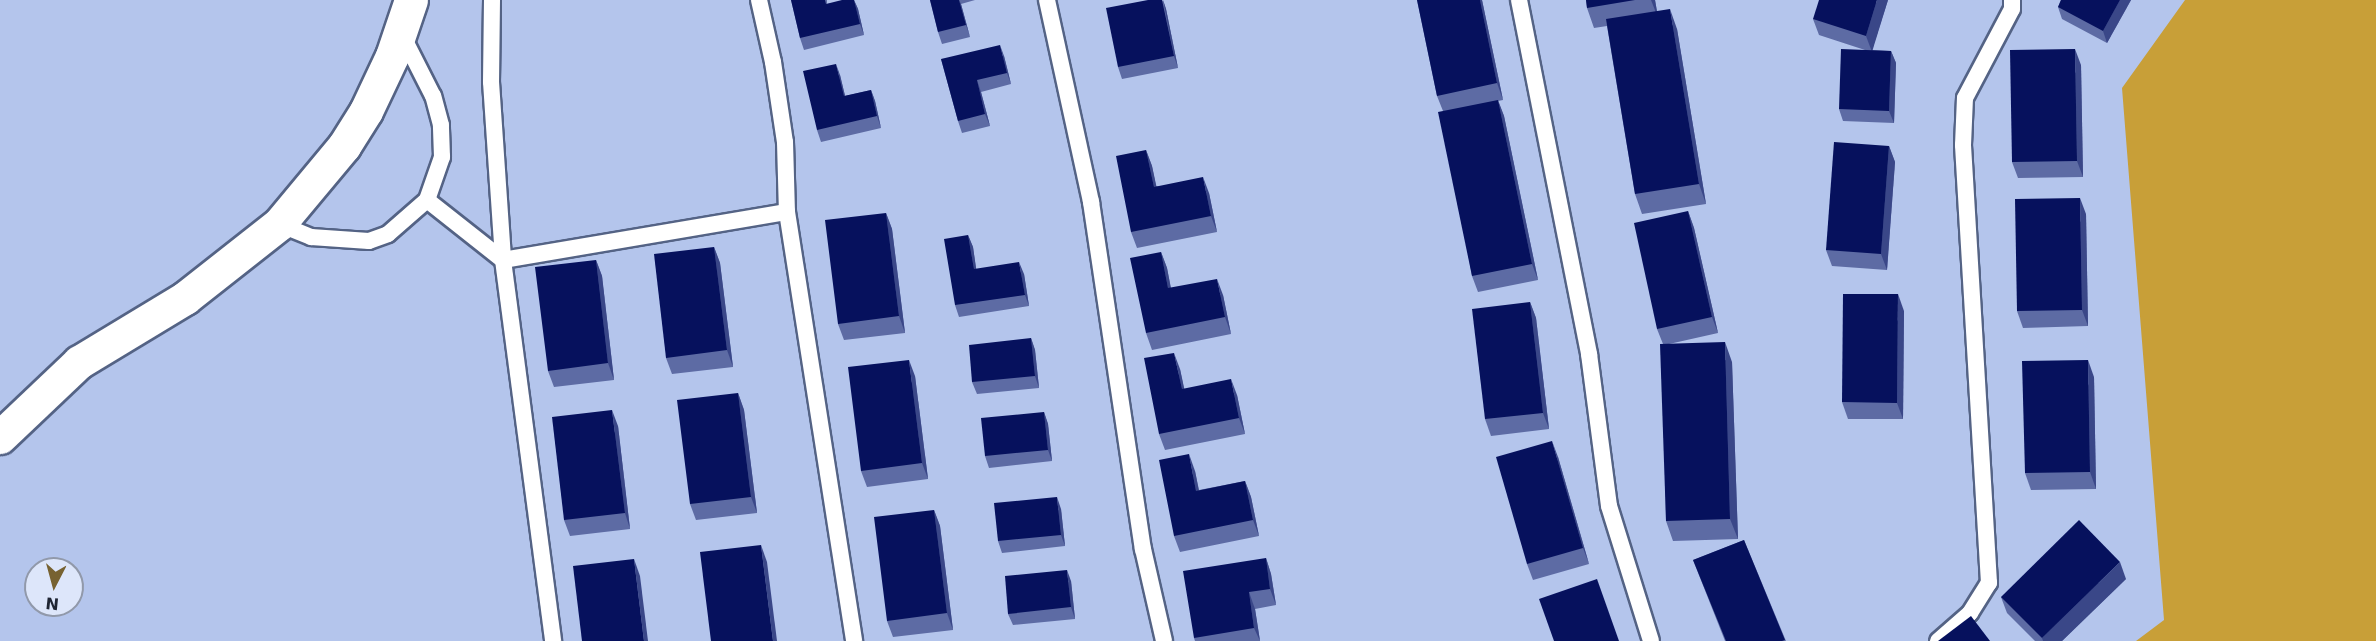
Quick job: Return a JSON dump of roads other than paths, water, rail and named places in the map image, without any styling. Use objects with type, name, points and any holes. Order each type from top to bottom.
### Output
[{"type":"street","points":[[0,437],[79,362],[185,298],[279,224],[344,146],[366,111],[400,33],[411,0]]},
{"type":"lane","points":[[492,0],[492,93],[503,260],[553,641]]},
{"type":"lane","points":[[759,0],[783,130],[788,212],[854,641]]},
{"type":"lane","points":[[1047,0],[1091,202],[1139,526],[1164,641]]},
{"type":"lane","points":[[1519,0],[1589,354],[1609,506],[1651,641]]},
{"type":"lane","points":[[1938,641],[1970,613],[1989,583],[1963,145],[1965,98],[2012,9],[2012,0]]},
{"type":"lane","points":[[279,224],[311,237],[369,241],[387,234],[427,201],[442,157],[441,125],[433,96],[400,33]]},
{"type":"lane","points":[[427,201],[503,260],[788,212]]}]
